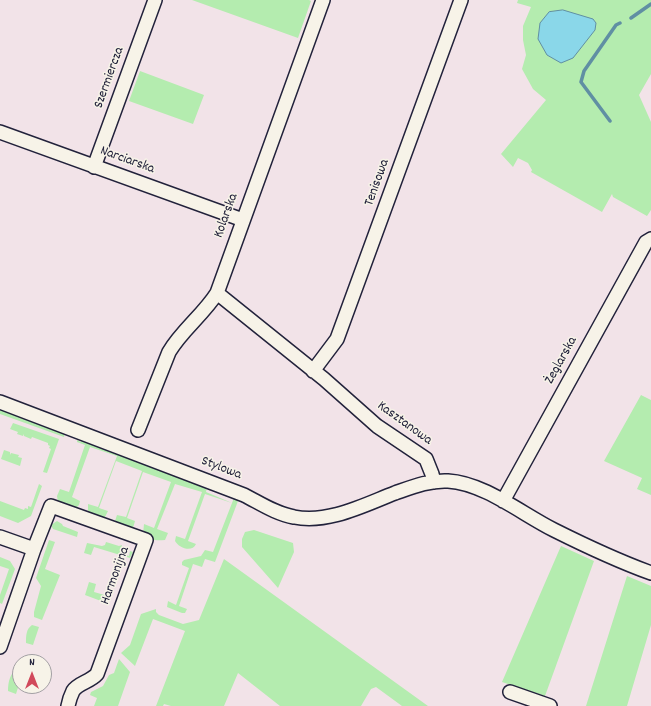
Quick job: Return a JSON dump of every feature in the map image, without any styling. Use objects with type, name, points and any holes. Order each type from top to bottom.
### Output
[{"type":"street","name":"Szermiercza","points":[[94,167],[155,0]]},
{"type":"street","name":"Kolarska","points":[[138,430],[175,343],[217,293],[323,0]]},
{"type":"street","name":"Tenisowa","points":[[313,371],[337,339],[461,0]]},
{"type":"street","name":"Narciarska","points":[[0,132],[243,220]]},
{"type":"street","name":"Żeglarska","points":[[503,501],[646,242],[651,239]]},
{"type":"street","name":"Kasztanowa","points":[[217,293],[313,371],[377,426],[426,459],[434,482]]},
{"type":"street","name":"Stylowa","points":[[0,402],[230,490],[276,512],[293,517],[311,518],[345,512],[422,483],[434,482]]},
{"type":"street","points":[[434,482],[448,481],[470,485],[503,501],[553,530],[601,553],[651,573]]},
{"type":"street","name":"Harmonijna","points":[[34,549],[51,506],[146,540],[97,674],[92,680],[74,690],[68,706]]},
{"type":"street","points":[[0,537],[34,549],[0,647]]},
{"type":"street","points":[[510,692],[550,706]]},
{"type":"green space","points":[[192,0],[309,0],[311,1],[298,38]]},
{"type":"green space","points":[[518,0],[651,0],[651,74],[639,95],[651,122],[651,210],[647,216],[613,197],[612,194],[602,212],[531,172],[532,170],[528,163],[518,158],[513,167],[501,154],[546,100],[533,89],[522,69],[526,55],[523,40],[523,26],[531,7],[517,3]]},
{"type":"green space","points":[[140,71],[204,95],[193,124],[129,101]]},
{"type":"green space","points":[[641,395],[651,400],[651,495],[637,489],[642,478],[604,461]]},
{"type":"green space","points":[[0,407],[65,432],[64,437],[0,414]]},
{"type":"green space","points":[[13,423],[59,439],[47,473],[43,472],[51,449],[49,448],[50,446],[48,443],[32,437],[31,439],[24,436],[24,434],[23,436],[17,434],[18,432],[10,429]]},
{"type":"green space","points":[[77,440],[81,442],[82,440],[207,487],[206,492],[232,503],[205,494],[188,541],[196,544],[194,547],[189,549],[179,546],[175,541],[176,536],[185,539],[202,492],[175,484],[157,529],[168,533],[165,540],[151,539],[143,535],[144,524],[154,528],[171,482],[143,472],[127,518],[135,521],[133,528],[131,529],[116,525],[115,521],[117,515],[126,517],[142,471],[116,461],[99,508],[108,511],[103,519],[90,515],[88,512],[88,504],[98,507],[117,456],[90,447],[72,497],[80,501],[79,505],[75,509],[61,504],[58,502],[57,496],[60,489],[69,492],[85,445],[77,442]]},
{"type":"green space","points":[[4,450],[10,452],[10,455],[11,453],[19,455],[18,457],[22,458],[20,466],[1,459]]},
{"type":"green space","points":[[39,484],[42,486],[31,516],[18,523],[0,516],[0,501],[24,510],[25,508],[28,509],[28,506],[31,507]]},
{"type":"green space","points":[[234,498],[238,501],[215,562],[205,559],[202,567],[193,564],[179,606],[187,609],[185,613],[167,607],[168,601],[176,605],[189,568],[182,565],[182,562],[184,560],[201,556],[205,550],[213,552]]},
{"type":"green space","points":[[57,521],[63,526],[78,532],[77,537],[53,529],[51,525]]},
{"type":"green space","points":[[254,530],[293,543],[294,552],[278,588],[242,547],[242,539],[245,532]]},
{"type":"green space","points":[[49,540],[55,542],[45,569],[60,575],[42,620],[34,617],[41,586],[36,578]]},
{"type":"green space","points":[[106,542],[119,546],[122,545],[120,553],[129,556],[130,551],[133,552],[130,558],[94,547],[91,555],[84,553],[87,543],[102,546],[105,545]]},
{"type":"green space","points":[[561,546],[594,561],[545,696],[502,682]]},
{"type":"green space","points":[[0,557],[10,561],[15,569],[2,604],[0,603],[0,595],[9,569],[0,566]]},
{"type":"green space","points":[[224,559],[428,706],[402,706],[376,687],[371,689],[361,706],[280,706],[238,673],[224,706],[171,706],[164,704],[163,706],[156,706],[185,631],[153,619],[135,666],[121,653],[130,645],[141,614],[156,609],[156,612],[159,615],[183,624],[199,620]]},
{"type":"green space","points":[[627,576],[651,586],[651,625],[627,706],[586,706]]},
{"type":"green space","points":[[89,582],[96,584],[94,592],[108,596],[101,601],[85,595]]},
{"type":"green space","points":[[32,625],[39,627],[33,645],[26,643],[27,631]]},
{"type":"green space","points":[[119,659],[130,672],[118,706],[94,706],[97,698],[90,695],[91,692],[103,686],[109,675],[114,673]]},
{"type":"green space","points":[[12,674],[12,692],[8,691]]},
{"type":"water","points":[[563,10],[593,19],[596,23],[595,30],[573,58],[561,63],[547,55],[538,39],[540,23],[549,12]]},
{"type":"waterway","points":[[631,18],[651,4]]},
{"type":"waterway","points":[[610,121],[581,82],[584,71],[616,25],[620,23]]}]
